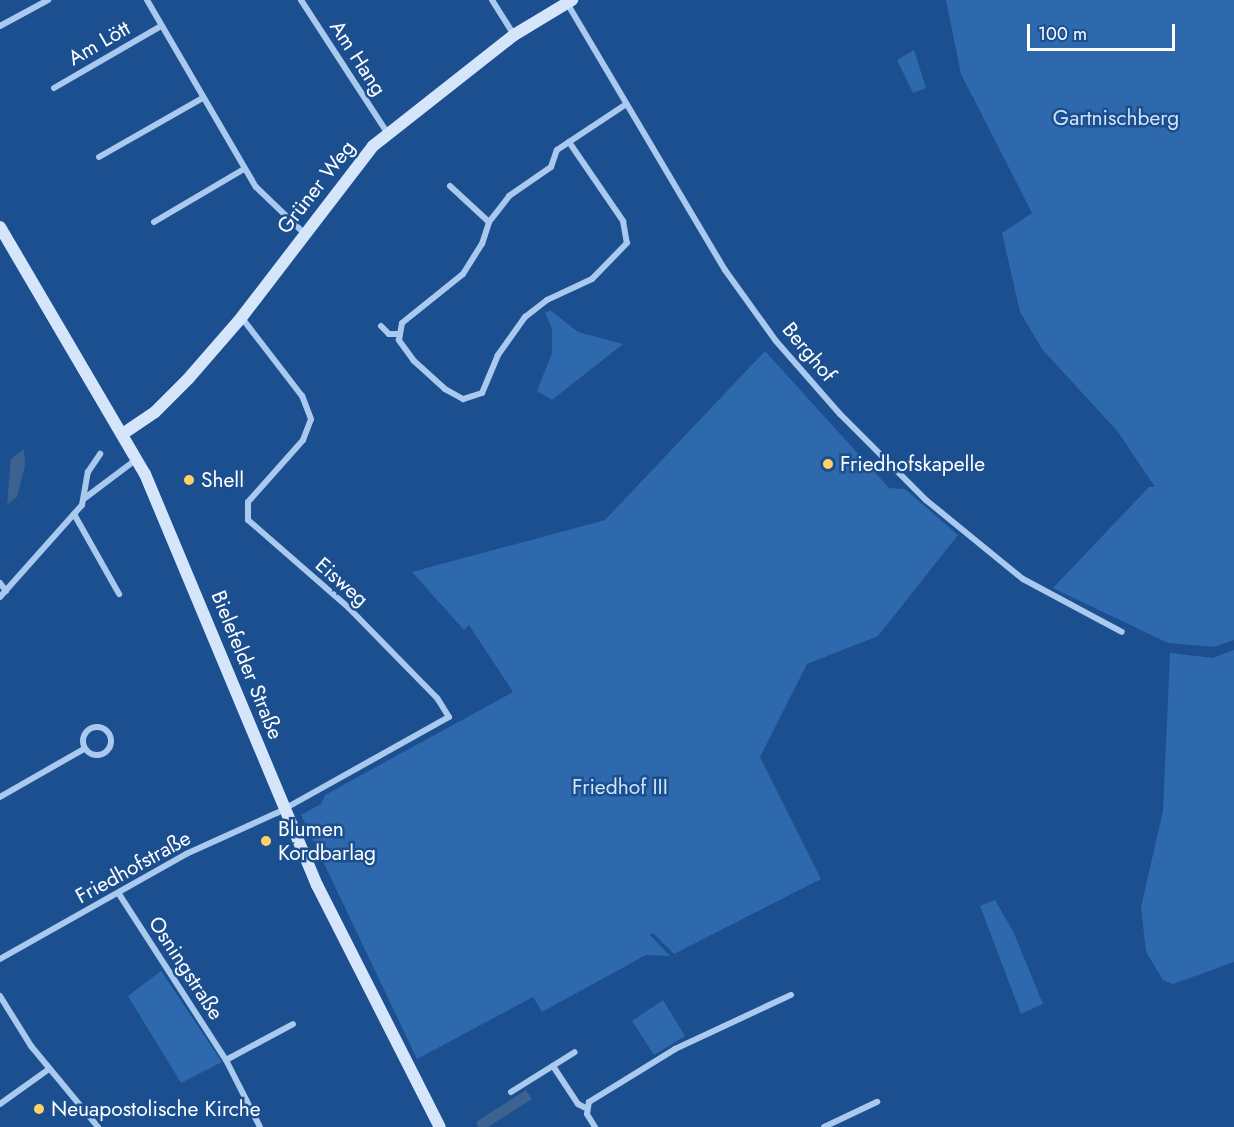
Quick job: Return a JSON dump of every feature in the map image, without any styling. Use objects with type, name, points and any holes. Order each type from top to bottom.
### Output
[{"type":"street","points":[[0,26],[48,0]]},
{"type":"street","name":"Am Lött","points":[[147,0],[244,170],[279,213],[305,234]]},
{"type":"street","name":"Am Hang","points":[[301,0],[388,134]]},
{"type":"street","points":[[492,0],[514,35]]},
{"type":"street","name":"Grüner Weg","points":[[124,433],[155,412],[241,318],[373,146],[514,35],[569,1]]},
{"type":"street","name":"Berghof","points":[[569,1],[625,105],[725,270],[776,341],[840,414],[926,500],[1014,572],[1122,632]]},
{"type":"street","name":"Am Lött","points":[[54,88],[161,26]]},
{"type":"street","points":[[99,157],[202,98]]},
{"type":"street","points":[[397,334],[408,316],[463,274],[482,244],[489,222],[509,196],[551,167],[557,150],[625,105]]},
{"type":"street","points":[[397,334],[426,375],[455,395],[471,399],[482,393],[498,355],[525,317],[547,300],[592,279],[614,260],[627,243],[627,227],[569,142]]},
{"type":"street","points":[[154,222],[244,170]]},
{"type":"street","points":[[450,186],[489,222]]},
{"type":"street","name":"Bielefelder Straße","points":[[0,226],[124,433],[137,459],[317,885],[440,1127]]},
{"type":"street","name":"Eisweg","points":[[241,318],[254,329],[302,396],[311,419],[303,440],[252,496],[246,509],[248,520],[349,608],[437,698],[449,717],[284,809]]},
{"type":"street","points":[[381,326],[389,334],[397,334]]},
{"type":"street","points":[[85,498],[88,472],[100,454]]},
{"type":"street","points":[[0,597],[74,514],[85,498],[137,459]]},
{"type":"street","points":[[74,514],[119,594]]},
{"type":"street","points":[[0,583],[6,591]]},
{"type":"street","points":[[100,726],[107,728],[114,740],[113,746],[93,757],[82,750],[82,737],[100,726]]},
{"type":"street","points":[[0,797],[82,750]]},
{"type":"street","name":"Friedhofstraße","points":[[0,959],[119,894],[186,854],[284,809]]},
{"type":"street","name":"Osningstraße","points":[[119,894],[226,1060],[260,1127]]},
{"type":"street","points":[[586,1108],[589,1102],[675,1049],[791,995]]},
{"type":"street","points":[[0,996],[49,1069],[98,1127]]},
{"type":"street","points":[[226,1060],[293,1024]]},
{"type":"street","points":[[511,1092],[575,1052]]},
{"type":"street","points":[[553,1066],[578,1104],[586,1108],[595,1127]]},
{"type":"street","points":[[0,1104],[49,1069]]},
{"type":"street","points":[[824,1127],[877,1102]]},
{"type":"green space","name":"Gartnischberg","points":[[946,0],[1234,0],[1234,640],[1214,647],[1168,643],[1053,588],[1149,487],[1155,487],[1118,432],[1042,349],[1020,312],[1002,233],[1032,213],[961,74]]},
{"type":"green space","points":[[914,50],[926,88],[913,93],[897,60]]},
{"type":"green space","points":[[550,310],[578,332],[623,344],[552,400],[537,391],[552,353],[552,328],[545,313]]},
{"type":"green space","name":"Friedhof III","points":[[765,351],[889,488],[905,489],[958,535],[878,636],[807,664],[760,757],[821,879],[674,954],[653,933],[650,935],[670,956],[646,955],[542,1012],[533,997],[417,1059],[301,815],[321,804],[325,795],[513,692],[469,625],[464,630],[412,572],[605,520]]},
{"type":"green space","points":[[1234,650],[1234,962],[1173,984],[1163,980],[1146,952],[1141,907],[1163,811],[1170,653],[1213,658]]},
{"type":"green space","points":[[995,900],[1013,931],[1043,1004],[1021,1014],[980,906]]},
{"type":"green space","points":[[161,971],[222,1062],[181,1083],[128,996]]},
{"type":"green space","points":[[663,1000],[685,1036],[654,1055],[632,1021]]},
{"type":"shaded area","points":[[24,449],[25,465],[17,497],[7,505],[11,459]]},
{"type":"shaded area","points":[[526,1090],[532,1099],[488,1127],[478,1127],[476,1122]]},
{"type":"place","name":"Friedhofskapelle","points":[[828,464]]},
{"type":"place","name":"Shell","points":[[189,480]]},
{"type":"place","name":"Blumen Kordbarlag","points":[[266,841]]},
{"type":"place","name":"Neuapostolische Kirche","points":[[39,1109]]}]
